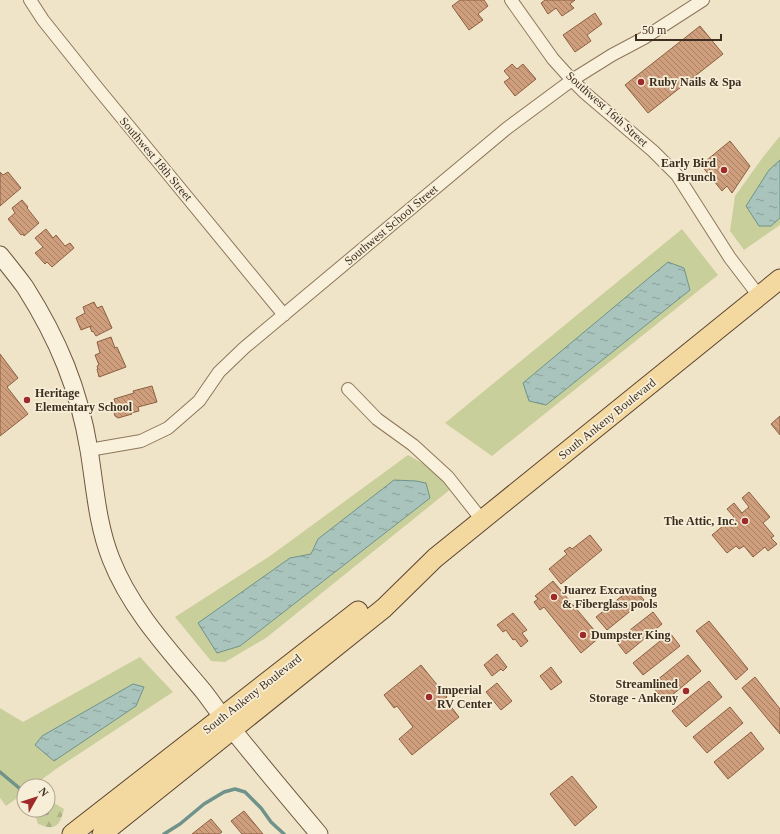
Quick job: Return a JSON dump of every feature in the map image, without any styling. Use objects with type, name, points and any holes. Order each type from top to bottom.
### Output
[{"type":"main road","name":"South Ankeny Boulevard","points":[[72,834],[384,608],[435,558],[780,280]]},
{"type":"main road","name":"South Ankeny Boulevard","points":[[102,834],[227,723]]},
{"type":"street","name":"Southwest 18th Street","points":[[30,0],[43,20],[100,91],[284,315]]},
{"type":"street","name":"Southwest 16th Street","points":[[511,0],[553,59],[572,80],[585,93],[654,150],[677,175],[730,258],[759,296]]},
{"type":"street","name":"Southwest School Street","points":[[89,450],[141,441],[168,428],[199,401],[219,372],[244,348],[506,129],[572,80],[656,31],[703,0]]},
{"type":"street","points":[[0,255],[28,292],[49,328],[68,370],[80,409],[89,450],[100,524],[110,558],[122,585],[139,612],[227,723],[319,834]]},
{"type":"street","points":[[348,389],[377,419],[413,445],[448,476],[482,520]]},
{"type":"green space","points":[[780,136],[780,225],[744,250],[730,231],[735,196]]},
{"type":"green space","points":[[682,229],[718,275],[492,456],[445,423]]},
{"type":"green space","points":[[408,455],[438,472],[452,488],[266,638],[225,662],[211,661],[175,617],[270,556]]},
{"type":"green space","points":[[140,657],[173,692],[44,778],[16,778],[16,799],[6,806],[0,798],[0,708],[23,722]]},
{"type":"green space","points":[[56,804],[64,809],[59,823],[54,827],[38,824],[36,818],[56,818]]},
{"type":"water","points":[[780,160],[780,218],[771,226],[759,226],[746,206],[769,170]]},
{"type":"water","points":[[668,262],[684,268],[690,290],[546,405],[529,401],[523,383]]},
{"type":"water","points":[[394,480],[426,483],[430,498],[240,646],[217,653],[198,623],[290,558],[311,554],[318,539]]},
{"type":"water","points":[[133,684],[144,687],[136,706],[54,761],[35,745],[42,736]]},
{"type":"building","points":[[460,0],[484,0],[488,6],[478,14],[483,20],[469,30],[452,6]]},
{"type":"building","points":[[545,0],[575,0],[570,4],[574,8],[562,16],[556,8],[548,14],[541,3]]},
{"type":"building","points":[[595,13],[602,24],[587,35],[591,41],[575,52],[563,35]]},
{"type":"building","points":[[700,26],[723,54],[648,113],[625,85]]},
{"type":"building","points":[[512,64],[517,69],[523,64],[536,79],[515,96],[504,82],[510,78],[504,71]]},
{"type":"building","points":[[730,141],[750,166],[732,193],[727,186],[722,191],[701,165]]},
{"type":"building","points":[[0,172],[3,175],[8,172],[21,188],[0,206]]},
{"type":"building","points":[[22,200],[39,223],[24,236],[23,234],[21,235],[8,219],[15,213],[12,208]]},
{"type":"building","points":[[46,229],[53,238],[56,235],[65,246],[70,243],[74,248],[52,267],[47,262],[45,264],[35,253],[43,247],[35,238]]},
{"type":"building","points":[[94,302],[97,308],[102,306],[112,328],[96,336],[93,331],[92,332],[91,326],[81,330],[76,318],[85,313],[83,307]]},
{"type":"building","points":[[111,337],[115,348],[117,347],[126,367],[99,377],[97,366],[99,365],[95,355],[100,353],[97,342]]},
{"type":"building","name":"Heritage Elementary School","points":[[0,354],[18,378],[7,387],[28,414],[0,436]]},
{"type":"building","points":[[152,386],[157,402],[138,407],[139,411],[131,413],[132,414],[118,418],[115,416],[112,405],[116,405],[114,399],[134,393],[133,391]]},
{"type":"building","points":[[780,416],[780,435],[771,424]]},
{"type":"building","points":[[749,492],[770,517],[763,523],[774,536],[771,538],[777,544],[768,551],[765,547],[753,557],[744,546],[739,549],[736,546],[727,553],[712,535],[734,517],[727,509],[734,503],[742,513],[749,507],[742,498]]},
{"type":"building","points":[[590,535],[602,550],[561,584],[549,569],[567,554],[564,551],[570,547],[572,549]]},
{"type":"building","points":[[553,581],[600,637],[581,653],[544,607],[540,610],[534,602],[538,599],[535,596]]},
{"type":"building","points":[[633,587],[644,600],[607,630],[596,617]]},
{"type":"building","points":[[653,612],[662,624],[626,654],[616,641]]},
{"type":"building","points":[[513,613],[527,630],[522,633],[528,641],[521,647],[515,639],[513,640],[506,630],[503,632],[497,625]]},
{"type":"building","points":[[709,621],[748,669],[736,680],[696,631]]},
{"type":"building","points":[[670,633],[680,646],[643,675],[633,663]]},
{"type":"building","points":[[497,654],[507,667],[503,671],[501,669],[492,676],[484,665]]},
{"type":"building","points":[[688,655],[701,671],[665,701],[651,685]]},
{"type":"building","points":[[421,665],[447,697],[445,699],[459,717],[412,755],[399,739],[413,727],[397,706],[394,708],[384,695]]},
{"type":"building","points":[[551,667],[562,682],[551,690],[540,676]]},
{"type":"building","points":[[755,677],[780,709],[780,734],[742,688]]},
{"type":"building","points":[[709,681],[722,697],[686,727],[672,711]]},
{"type":"building","points":[[497,683],[512,701],[501,710],[486,692]]},
{"type":"building","points":[[730,707],[743,723],[707,753],[693,737]]},
{"type":"building","points":[[751,732],[764,749],[728,779],[714,762]]},
{"type":"building","points":[[572,776],[597,807],[575,826],[550,794]]},
{"type":"building","points":[[244,811],[263,834],[242,834],[231,821]]},
{"type":"building","points":[[211,819],[222,832],[219,834],[192,834]]},
{"type":"waterway","points":[[0,772],[16,785]]},
{"type":"waterway","points":[[164,834],[180,824],[204,804],[224,792],[235,789],[245,792],[261,808],[271,822],[284,834]]},
{"type":"place","name":"Ruby Nails & Spa","points":[[641,82]]},
{"type":"place","name":"Early Bird Brunch","points":[[724,170]]},
{"type":"place","name":"Heritage Elementary School","points":[[27,400]]},
{"type":"place","name":"The Attic, Inc.","points":[[745,521]]},
{"type":"place","name":"Juarez Excavating & Fiberglass pools","points":[[554,597]]},
{"type":"place","name":"Dumpster King","points":[[583,635]]},
{"type":"place","name":"Streamlined Storage - Ankeny","points":[[686,691]]},
{"type":"place","name":"Imperial RV Center","points":[[429,697]]}]
